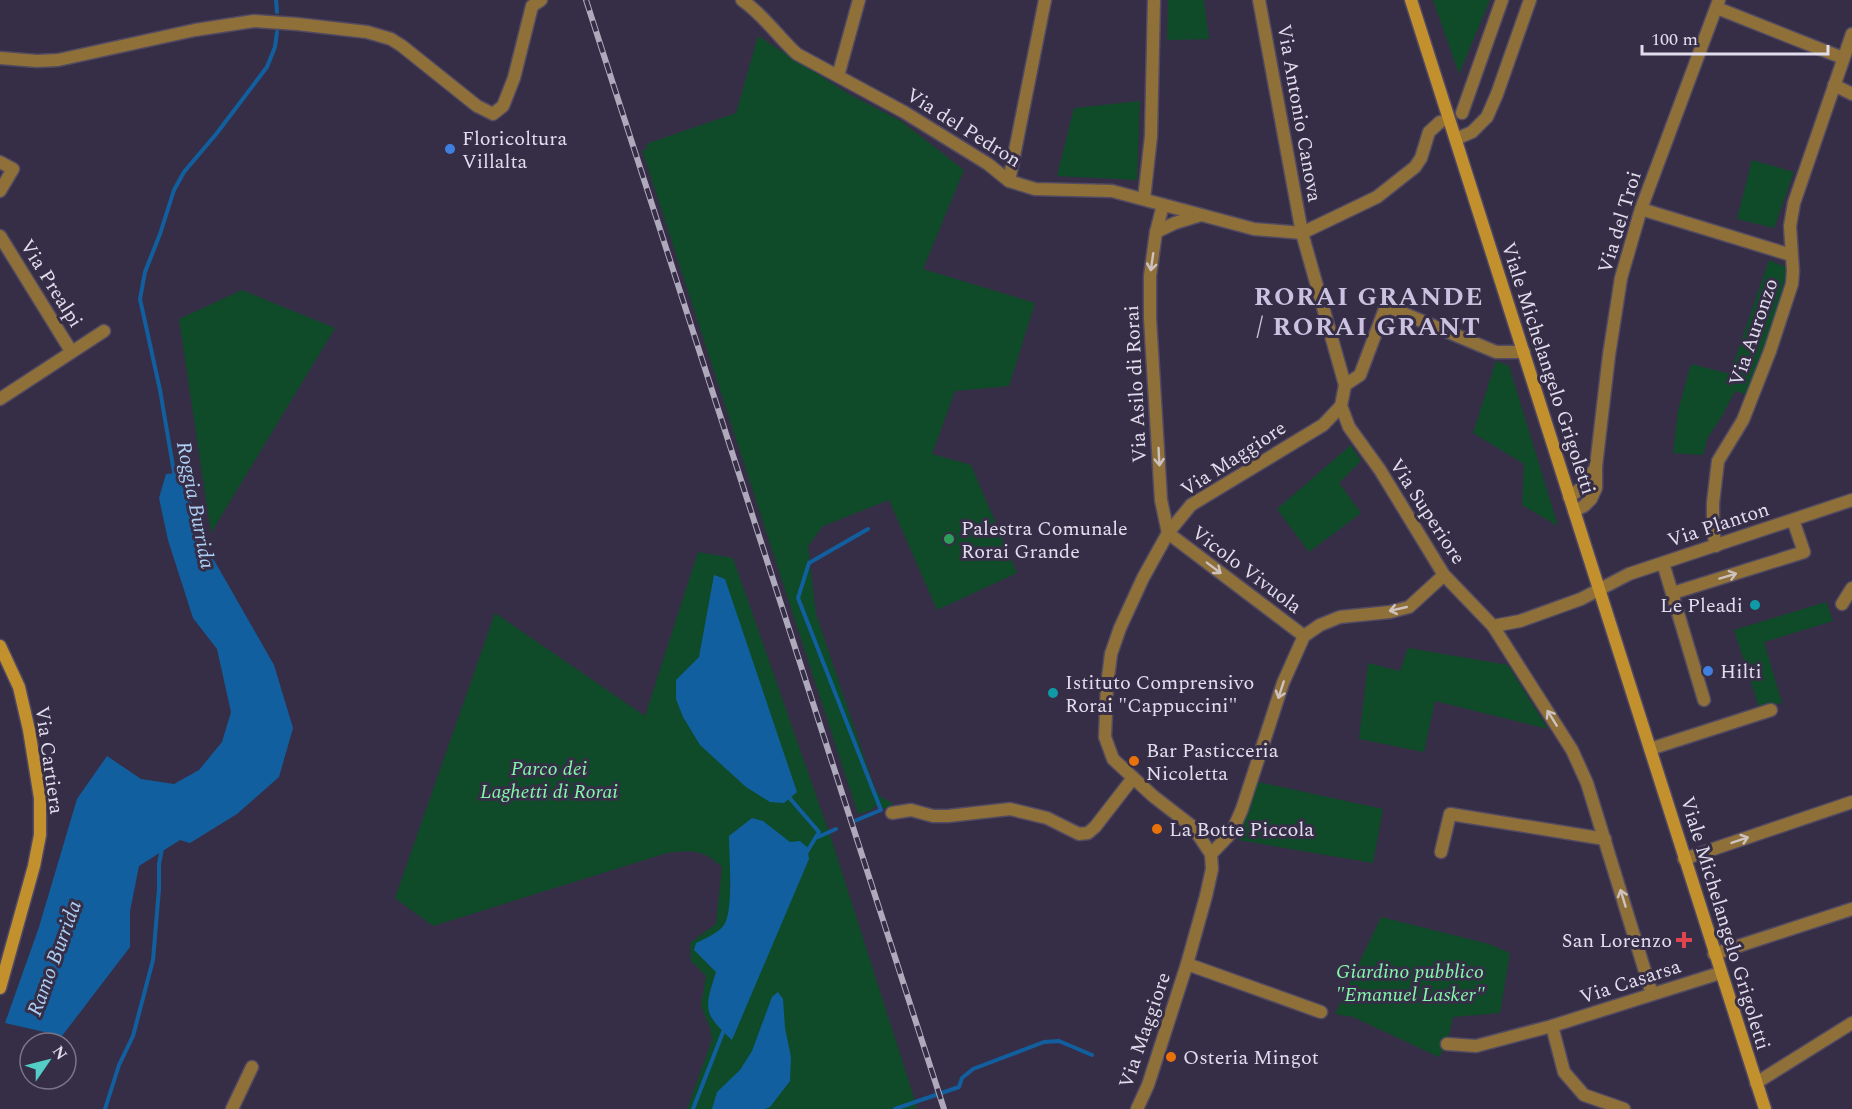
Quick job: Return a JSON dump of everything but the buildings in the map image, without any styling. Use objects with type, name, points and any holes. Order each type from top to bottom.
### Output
[{"type":"main road","name":"Viale Michelangelo Grigoletti","points":[[1411,0],[1764,1109]]},
{"type":"main road","name":"Via Cartiera","points":[[0,646],[19,687],[29,730],[40,798],[40,835],[34,866],[0,988]]},
{"type":"street","points":[[0,58],[58,60],[195,30],[254,21],[297,24],[367,32],[391,39],[477,106],[493,114],[503,106],[514,78],[532,6],[541,0]]},
{"type":"street","points":[[837,76],[859,0]]},
{"type":"street","points":[[1009,181],[1045,0]]},
{"type":"street","points":[[1144,199],[1151,136],[1154,0]]},
{"type":"street","name":"Via Antonio Canova","points":[[1259,0],[1302,232],[1345,385]]},
{"type":"street","points":[[1462,113],[1502,0]]},
{"type":"street","points":[[1456,139],[1472,132],[1487,117],[1530,0]]},
{"type":"street","name":"Via del Pedron","points":[[747,2],[797,54],[904,112],[988,164],[1009,181],[1035,189],[1112,191],[1254,229],[1302,232]]},
{"type":"street","points":[[1718,4],[1843,58]]},
{"type":"street","name":"Via del Troi","points":[[1574,511],[1591,499],[1596,488],[1596,466],[1615,306],[1621,278],[1641,209],[1718,4]]},
{"type":"street","name":"Via Auronzo","points":[[1716,546],[1713,531],[1713,503],[1718,461],[1743,420],[1770,351],[1792,284],[1790,226],[1794,203],[1852,34]]},
{"type":"street","points":[[1834,85],[1852,94]]},
{"type":"street","points":[[1302,232],[1377,197],[1398,183],[1415,167],[1421,158],[1429,132],[1440,122]]},
{"type":"street","points":[[0,162],[13,169],[0,191]]},
{"type":"street","name":"Via Asilo di Rorai","points":[[1163,205],[1156,232],[1150,276],[1150,318],[1161,500],[1168,533]]},
{"type":"street","points":[[1641,209],[1791,255]]},
{"type":"street","points":[[1156,232],[1175,223],[1202,215]]},
{"type":"street","name":"Via Prealpi","points":[[0,236],[71,351]]},
{"type":"street","points":[[1341,406],[1345,385],[1360,375],[1386,306],[1496,352],[1524,352]]},
{"type":"street","name":"Via Prealpi","points":[[0,398],[104,331]]},
{"type":"street","name":"Via Maggiore","points":[[1137,1109],[1148,1085],[1187,964],[1212,869],[1211,854],[1192,827],[1153,796],[1113,759],[1105,737],[1107,686],[1112,654],[1120,628],[1143,578],[1168,533],[1191,505],[1323,425],[1341,406]]},
{"type":"street","name":"Via Superiore","points":[[1341,406],[1349,427],[1380,470],[1444,575],[1493,626],[1572,750],[1587,783],[1652,994]]},
{"type":"street","name":"Via del Troi","points":[[1569,497],[1583,487],[1596,466]]},
{"type":"street","name":"Via Planton","points":[[1598,590],[1629,574],[1852,500]]},
{"type":"street","points":[[1672,593],[1804,552],[1793,520]]},
{"type":"street","name":"Vicolo Vivuola","points":[[1168,533],[1304,636]]},
{"type":"street","points":[[1663,563],[1704,700]]},
{"type":"street","points":[[1211,854],[1232,832],[1242,809],[1283,683],[1304,636],[1320,625],[1340,616],[1390,612],[1409,607],[1444,575]]},
{"type":"street","points":[[1842,604],[1852,588]]},
{"type":"street","points":[[1493,626],[1520,621],[1573,602],[1598,590]]},
{"type":"street","points":[[1650,749],[1771,710]]},
{"type":"street","points":[[892,813],[911,810],[933,816],[948,816],[1010,809],[1047,818],[1079,834],[1088,833],[1133,778]]},
{"type":"street","points":[[1684,859],[1852,802]]},
{"type":"street","points":[[1441,852],[1450,814],[1605,839]]},
{"type":"street","points":[[1714,954],[1852,909]]},
{"type":"street","name":"Via Maggiore","points":[[1187,964],[1321,1012]]},
{"type":"street","name":"Via Casarsa","points":[[1447,1044],[1476,1046],[1552,1026],[1720,973]]},
{"type":"street","points":[[1756,1083],[1852,1023]]},
{"type":"street","points":[[1552,1026],[1564,1072],[1584,1095],[1624,1109]]},
{"type":"street","points":[[232,1109],[252,1067]]},
{"type":"green space","points":[[1168,0],[1204,0],[1209,39],[1167,40]]},
{"type":"green space","points":[[1433,0],[1490,0],[1459,74]]},
{"type":"green space","points":[[758,36],[849,94],[901,121],[964,170],[923,269],[1035,303],[1009,386],[955,391],[932,454],[971,465],[1017,573],[937,610],[889,500],[823,526],[808,546],[816,614],[875,789],[881,797],[893,803],[888,809],[874,806],[872,810],[858,814],[642,150],[648,149],[646,144],[736,113]]},
{"type":"green space","points":[[1140,101],[1137,180],[1057,176],[1074,108]]},
{"type":"green space","points":[[1752,160],[1794,172],[1774,228],[1737,219]]},
{"type":"green space","points":[[1769,260],[1788,268],[1752,396],[1735,391],[1708,437],[1703,455],[1673,453],[1678,411],[1691,364],[1730,374]]},
{"type":"green space","points":[[242,290],[335,328],[211,533],[179,319]]},
{"type":"green space","points":[[1496,361],[1509,366],[1558,526],[1522,505],[1524,464],[1473,433]]},
{"type":"green space","points":[[1351,445],[1361,461],[1339,483],[1361,513],[1309,552],[1277,509]]},
{"type":"green space","name":"Parco dei Laghetti di Rorai","points":[[698,552],[733,558],[831,838],[917,1107],[915,1109],[687,1109],[712,1040],[701,1006],[706,976],[691,961],[690,943],[716,924],[722,867],[703,854],[691,851],[667,853],[433,926],[395,898],[495,613],[645,716]]},
{"type":"green space","points":[[1826,602],[1833,621],[1764,642],[1782,703],[1759,707],[1734,630]]},
{"type":"green space","points":[[1408,648],[1508,665],[1548,729],[1435,701],[1424,752],[1359,739],[1368,663],[1400,671]]},
{"type":"green space","points":[[1258,782],[1383,809],[1373,863],[1238,840]]},
{"type":"green space","name":"Giardino pubblico \"Emanuel Lasker\"","points":[[1381,917],[1489,944],[1510,953],[1500,1013],[1453,1017],[1447,1044],[1439,1057],[1353,1017],[1335,1014]]},
{"type":"water","name":"Ramo Burrida","points":[[187,472],[195,527],[274,665],[293,728],[279,777],[237,814],[190,843],[180,840],[139,866],[130,911],[130,947],[66,1031],[40,1031],[5,1023],[39,927],[77,799],[107,756],[141,779],[174,784],[199,770],[222,742],[231,712],[217,649],[193,618],[168,540],[159,498],[166,474]]},
{"type":"water","points":[[714,575],[725,579],[797,792],[784,803],[770,802],[746,787],[700,745],[683,717],[676,699],[676,680],[699,657]]},
{"type":"water","points":[[752,818],[763,821],[790,842],[800,841],[807,847],[809,859],[732,1040],[711,1017],[709,1010],[709,995],[716,972],[694,950],[696,943],[715,933],[724,925],[730,895],[729,836]]},
{"type":"water","points":[[778,992],[783,999],[785,1028],[791,1057],[790,1081],[770,1107],[765,1109],[712,1109],[717,1092],[740,1070],[752,1051],[772,997]]},
{"type":"waterway","name":"Roggia Burrida","points":[[276,0],[277,12]]},
{"type":"waterway","name":"Roggia Burrida","points":[[175,478],[160,390],[140,299],[145,272],[174,190],[184,172],[267,67],[275,47],[277,32]]},
{"type":"waterway","points":[[852,822],[881,810],[798,598],[809,563],[868,529]]},
{"type":"waterway","points":[[787,795],[819,832],[805,855]]},
{"type":"waterway","points":[[818,837],[836,829]]},
{"type":"waterway","name":"Roggia Burrida","points":[[105,1109],[119,1065],[133,1036],[153,960],[162,849]]},
{"type":"waterway","points":[[693,1109],[725,1027]]},
{"type":"waterway","points":[[895,1109],[959,1087],[962,1078],[973,1069],[1044,1042],[1059,1041],[1092,1055]]},
{"type":"railway","points":[[586,0],[944,1109]]},
{"type":"place","name":"Floricoltura Villalta","points":[[450,149]]},
{"type":"place","name":"Palestra Comunale Rorai Grande","points":[[949,539]]},
{"type":"place","name":"Le Pleadi","points":[[1755,605]]},
{"type":"place","name":"Hilti","points":[[1708,671]]},
{"type":"place","name":"Istituto Comprensivo Rorai \"Cappuccini\"","points":[[1053,693]]},
{"type":"place","name":"Bar Pasticceria Nicoletta","points":[[1134,761]]},
{"type":"place","name":"La Botte Piccola","points":[[1157,829]]},
{"type":"place","name":"San Lorenzo","points":[[1684,940]]},
{"type":"place","name":"Osteria Mingot","points":[[1171,1057]]},
{"type":"district","name":"RORAI GRANDE / RORAI GRANT","points":[[1369,311]]}]
